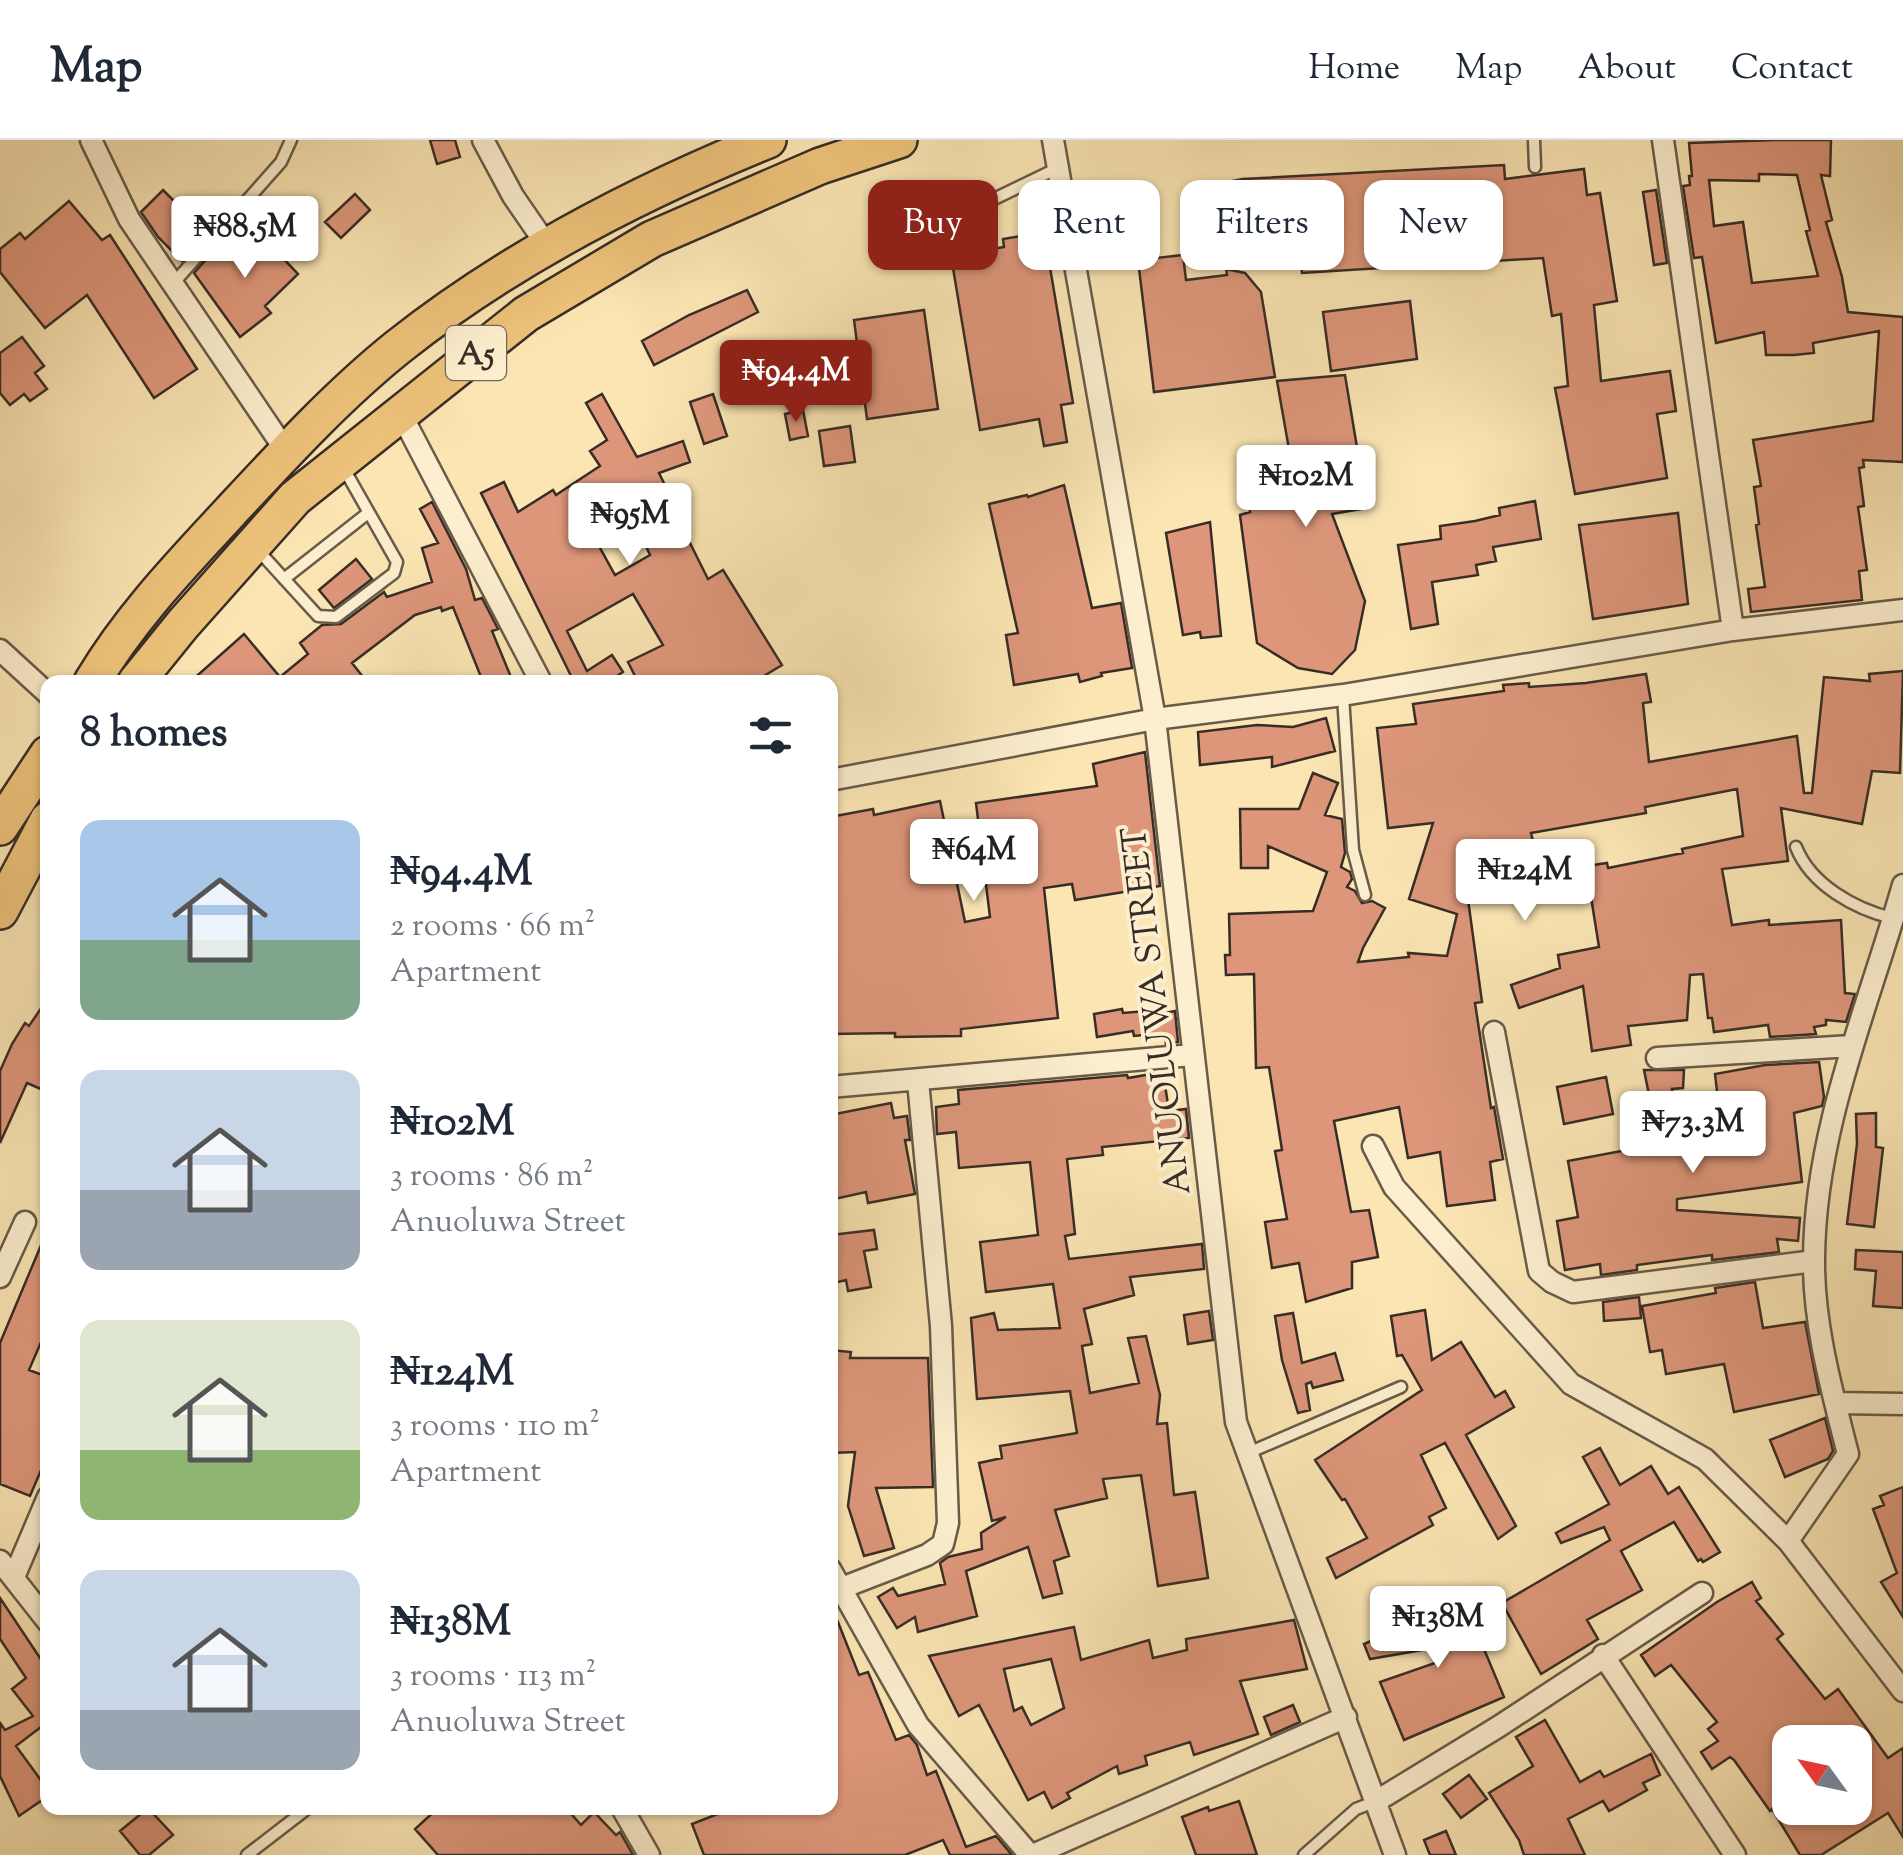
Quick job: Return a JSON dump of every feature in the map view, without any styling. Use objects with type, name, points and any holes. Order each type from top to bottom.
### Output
[{"type":"highway","name":"A5","points":[[97,675],[150,598],[286,451],[398,347],[546,244],[713,162],[768,140]]},
{"type":"highway","name":"A5","points":[[142,675],[294,498],[526,314],[652,240],[820,166],[899,140]]},
{"type":"highway","points":[[0,826],[40,766]]},
{"type":"highway","points":[[0,911],[40,835]]},
{"type":"street","points":[[91,140],[129,219],[286,451]]},
{"type":"street","points":[[482,140],[546,244]]},
{"type":"street","name":"ANUOLUWA STREET","points":[[1053,140],[1155,719],[1236,1422],[1396,1855]]},
{"type":"street","points":[[1663,140],[1733,630]]},
{"type":"street","points":[[400,412],[537,675]]},
{"type":"street","points":[[838,778],[1155,719],[1343,695],[1733,630],[1903,610]]},
{"type":"street","points":[[2,656],[40,687]]},
{"type":"street","points":[[1788,1541],[1848,1454],[1822,1341],[1814,1261],[1818,1186],[1851,1046],[1899,902]]},
{"type":"street","points":[[1494,1032],[1539,1271],[1552,1282],[1573,1292],[1814,1261]]},
{"type":"street","points":[[1658,1058],[1851,1046]]},
{"type":"street","points":[[838,1086],[1192,1055]]},
{"type":"street","points":[[918,1081],[942,1326],[948,1523],[943,1544],[926,1555],[839,1589],[918,1725],[1032,1855],[1346,1716]]},
{"type":"street","points":[[1373,1146],[1394,1186],[1570,1384],[1705,1459],[1788,1541],[1903,1691]]},
{"type":"street","points":[[0,1277],[25,1222]]},
{"type":"street","points":[[1835,1403],[1903,1404]]},
{"type":"street","points":[[40,1511],[7,1569],[40,1612]]},
{"type":"street","points":[[1375,1802],[1498,1727],[1702,1593]]},
{"type":"street","points":[[1603,1655],[1735,1855]]},
{"type":"street","points":[[626,1815],[649,1855]]},
{"type":"lane","points":[[172,286],[280,162],[291,140]]},
{"type":"lane","points":[[1534,140],[1536,167]]},
{"type":"lane","points":[[998,197],[1058,168]]},
{"type":"lane","points":[[253,544],[318,616],[336,618],[394,573],[396,562],[339,460]]},
{"type":"lane","points":[[284,579],[368,513]]},
{"type":"lane","points":[[1343,695],[1353,850],[1365,895]]},
{"type":"lane","points":[[1796,847],[1801,860],[1838,895],[1871,913],[1899,902]]},
{"type":"lane","points":[[1248,1453],[1400,1387]]},
{"type":"lane","points":[[1304,1855],[1356,1809],[1375,1802]]},
{"type":"lane","points":[[246,1855],[299,1815]]},
{"type":"building","points":[[430,140],[455,140],[460,157],[437,164]]},
{"type":"building","points":[[1831,140],[1830,176],[1821,175],[1832,220],[1826,222],[1848,312],[1903,317],[1903,462],[1863,460],[1864,467],[1859,468],[1864,506],[1858,507],[1867,570],[1859,571],[1862,600],[1751,612],[1748,589],[1765,587],[1754,487],[1761,486],[1753,440],[1873,421],[1879,331],[1813,343],[1814,353],[1794,355],[1766,355],[1764,332],[1716,343],[1702,257],[1694,258],[1683,186],[1690,185],[1692,176],[1689,143]],"holes":[[[1759,174],[1797,175],[1818,276],[1752,283],[1743,222],[1714,226],[1709,180],[1759,181]]]},
{"type":"building","points":[[1504,165],[1505,179],[1584,169],[1587,195],[1600,193],[1617,301],[1594,305],[1601,381],[1670,371],[1676,411],[1657,414],[1667,478],[1575,494],[1555,388],[1568,386],[1561,314],[1552,316],[1543,258],[1503,260],[1503,180],[1364,180],[1364,269],[1302,273],[1302,270],[1344,270],[1344,180],[1238,180]]},
{"type":"building","points":[[163,190],[206,233],[182,261],[158,237],[141,212]]},
{"type":"building","points":[[1656,190],[1667,263],[1654,265],[1643,192]]},
{"type":"building","points":[[355,194],[370,210],[341,238],[325,222]]},
{"type":"building","points":[[69,201],[102,240],[110,235],[197,369],[154,398],[87,295],[45,328],[0,272],[0,249],[20,233],[25,239]]},
{"type":"building","points":[[257,231],[298,274],[265,306],[271,313],[240,337],[194,273],[219,245],[229,255]]},
{"type":"building","points":[[1018,236],[1018,270],[1050,270],[1073,403],[1061,405],[1067,442],[1044,446],[1039,419],[980,430],[953,270],[998,270],[998,248],[1004,247],[1003,239]]},
{"type":"building","points":[[1180,255],[1180,270],[1185,270],[1186,280],[1227,275],[1226,270],[1245,273],[1261,292],[1275,377],[1154,392],[1139,270],[1160,270],[1160,258]]},
{"type":"building","points":[[747,290],[758,312],[654,365],[642,341]]},
{"type":"building","points":[[1410,301],[1417,359],[1331,371],[1323,312]]},
{"type":"building","points":[[924,310],[938,409],[867,419],[854,320]]},
{"type":"building","points":[[22,337],[44,366],[35,373],[47,389],[30,401],[24,394],[10,405],[0,393],[0,353]]},
{"type":"building","points":[[1345,375],[1367,508],[1332,514],[1365,601],[1355,650],[1332,674],[1298,668],[1257,643],[1240,515],[1250,512],[1244,461],[1290,455],[1277,381]]},
{"type":"building","points":[[602,394],[637,457],[683,441],[690,462],[659,473],[682,520],[679,521],[708,579],[723,570],[782,665],[766,675],[634,675],[628,662],[663,645],[633,594],[567,631],[587,671],[612,655],[623,672],[571,675],[481,493],[504,482],[518,512],[553,490],[556,495],[600,466],[590,451],[607,440],[586,403]],"holes":[[[633,518],[650,555],[615,575],[594,537]]]},
{"type":"building","points":[[713,394],[727,436],[704,444],[690,402]]},
{"type":"building","points":[[803,410],[808,436],[790,440],[785,414]]},
{"type":"building","points":[[850,426],[855,462],[824,466],[819,431]]},
{"type":"building","points":[[1064,485],[1092,608],[1121,603],[1132,668],[1101,673],[1102,676],[1080,682],[1078,674],[1014,685],[1006,635],[1018,633],[989,504]]},
{"type":"building","points":[[1535,501],[1541,539],[1493,547],[1496,561],[1476,565],[1478,575],[1432,582],[1438,624],[1411,629],[1398,545],[1441,539],[1440,526],[1500,515],[1499,508]]},
{"type":"building","points":[[432,502],[466,569],[475,600],[482,598],[498,629],[492,631],[510,675],[480,675],[453,607],[442,611],[441,607],[415,615],[352,663],[361,675],[282,675],[308,654],[300,643],[322,625],[341,624],[384,592],[387,597],[432,582],[422,548],[438,543],[420,509]]},
{"type":"building","points":[[1678,513],[1688,604],[1593,619],[1579,525]]},
{"type":"building","points":[[1210,522],[1221,636],[1201,638],[1200,632],[1183,635],[1166,533]]},
{"type":"building","points":[[356,559],[372,579],[334,608],[319,590]]},
{"type":"building","points":[[244,634],[278,675],[198,675]]},
{"type":"building","points":[[1903,671],[1900,773],[1872,771],[1862,824],[1781,808],[1788,861],[1722,869],[1732,925],[1769,920],[1769,925],[1841,920],[1845,993],[1855,994],[1846,1022],[1826,1020],[1826,1025],[1814,1027],[1816,1034],[1770,1037],[1768,1025],[1714,1032],[1712,1018],[1708,1018],[1703,974],[1690,975],[1687,1020],[1628,1026],[1631,1045],[1592,1051],[1583,986],[1519,1008],[1511,985],[1560,968],[1558,955],[1599,947],[1586,866],[1607,863],[1608,868],[1743,836],[1737,789],[1645,807],[1646,813],[1531,833],[1534,845],[1496,854],[1486,887],[1467,892],[1482,1002],[1475,1003],[1503,1159],[1490,1162],[1495,1200],[1447,1206],[1440,1152],[1408,1158],[1399,1107],[1334,1121],[1351,1212],[1369,1210],[1378,1257],[1352,1262],[1352,1288],[1306,1302],[1299,1263],[1272,1268],[1265,1222],[1287,1219],[1275,1151],[1282,1150],[1269,1067],[1256,1068],[1254,974],[1226,975],[1225,955],[1230,955],[1229,914],[1313,911],[1327,872],[1268,846],[1268,868],[1241,868],[1240,809],[1299,809],[1313,773],[1338,783],[1325,815],[1342,819],[1345,853],[1341,867],[1350,872],[1352,879],[1347,887],[1355,891],[1362,903],[1372,901],[1385,908],[1358,962],[1409,957],[1408,953],[1447,956],[1457,914],[1409,899],[1433,823],[1388,828],[1377,728],[1416,724],[1413,704],[1504,691],[1503,685],[1586,683],[1646,674],[1651,702],[1643,703],[1649,762],[1797,736],[1804,793],[1812,793],[1824,677],[1870,681],[1869,674]]},
{"type":"building","points":[[1326,718],[1335,751],[1272,767],[1272,757],[1200,765],[1198,732],[1257,725],[1293,727]]},
{"type":"building","points":[[1145,752],[1160,886],[1075,900],[1072,884],[1044,888],[1058,1018],[961,1029],[961,1036],[838,1034],[838,816],[873,809],[874,815],[940,801],[965,922],[990,917],[976,803],[1097,786],[1093,764]]},
{"type":"building","points":[[1122,1009],[1123,1013],[1146,1011],[1146,1017],[1175,1011],[1178,1042],[1166,1044],[1164,1033],[1134,1036],[1133,1031],[1097,1037],[1094,1014]]},
{"type":"building","points":[[40,1010],[40,1089],[27,1083],[0,1143],[0,1071],[25,1023],[29,1026]]},
{"type":"building","points":[[1819,1062],[1822,1106],[1794,1113],[1802,1182],[1677,1199],[1677,1210],[1800,1218],[1798,1241],[1777,1239],[1779,1252],[1712,1260],[1712,1255],[1637,1265],[1637,1270],[1601,1275],[1600,1264],[1565,1270],[1557,1221],[1578,1217],[1568,1161],[1659,1144],[1644,1070],[1684,1070],[1683,1088],[1672,1089],[1673,1142],[1722,1134],[1715,1074],[1765,1065]]},
{"type":"building","points":[[1163,1072],[1169,1111],[1186,1109],[1189,1138],[1102,1147],[1103,1155],[1067,1159],[1075,1234],[1065,1236],[1069,1259],[1202,1244],[1204,1269],[1130,1277],[1134,1295],[1084,1309],[1092,1344],[1082,1346],[1090,1393],[1139,1383],[1128,1338],[1146,1336],[1160,1395],[1157,1424],[1167,1423],[1174,1495],[1195,1492],[1208,1578],[1158,1586],[1141,1475],[1103,1479],[1107,1498],[1055,1510],[1069,1556],[1054,1561],[1062,1593],[1043,1598],[1028,1547],[966,1571],[977,1616],[918,1632],[915,1617],[897,1628],[878,1597],[893,1588],[898,1596],[945,1584],[940,1563],[948,1557],[982,1549],[981,1533],[1006,1517],[992,1521],[979,1463],[1002,1458],[1000,1446],[1077,1433],[1070,1391],[977,1399],[971,1318],[994,1313],[998,1330],[1060,1328],[1053,1284],[986,1292],[980,1242],[1038,1235],[1030,1162],[959,1168],[956,1132],[937,1134],[936,1107],[959,1104],[958,1090]]},
{"type":"building","points":[[1606,1077],[1613,1114],[1564,1124],[1557,1087]]},
{"type":"building","points":[[891,1103],[894,1118],[907,1116],[910,1140],[905,1140],[915,1194],[868,1203],[866,1192],[838,1198],[838,1113]]},
{"type":"building","points":[[1876,1113],[1876,1147],[1883,1148],[1874,1227],[1847,1224],[1857,1144],[1856,1114]]},
{"type":"building","points":[[874,1230],[877,1249],[864,1251],[871,1287],[848,1291],[846,1280],[838,1282],[838,1234]]},
{"type":"building","points":[[40,1248],[40,1345],[29,1370],[40,1374],[40,1473],[30,1496],[0,1484],[0,1343]]},
{"type":"building","points":[[1856,1250],[1903,1252],[1903,1308],[1873,1306],[1876,1271],[1855,1269]]},
{"type":"building","points":[[1755,1282],[1763,1328],[1805,1322],[1819,1394],[1734,1412],[1724,1364],[1666,1374],[1662,1350],[1650,1352],[1642,1306]]},
{"type":"building","points":[[1639,1297],[1641,1318],[1604,1321],[1603,1302]]},
{"type":"building","points":[[1425,1310],[1432,1360],[1461,1342],[1495,1397],[1505,1391],[1514,1407],[1466,1435],[1516,1526],[1498,1539],[1445,1443],[1421,1455],[1446,1508],[1429,1517],[1433,1525],[1336,1578],[1327,1558],[1367,1538],[1345,1499],[1315,1460],[1422,1390],[1402,1355],[1397,1356],[1391,1316]]},
{"type":"building","points":[[1209,1311],[1213,1340],[1188,1344],[1184,1315]]},
{"type":"building","points":[[1293,1313],[1302,1363],[1335,1353],[1343,1380],[1313,1388],[1311,1382],[1306,1384],[1310,1410],[1298,1413],[1282,1360],[1275,1316]]},
{"type":"building","points":[[838,1351],[851,1352],[850,1358],[928,1358],[933,1487],[876,1488],[894,1548],[864,1556],[848,1506],[855,1452],[838,1453]]},
{"type":"building","points":[[1825,1418],[1833,1451],[1828,1459],[1785,1477],[1770,1440]]},
{"type":"building","points":[[1600,1448],[1620,1485],[1651,1466],[1668,1494],[1679,1487],[1720,1552],[1698,1561],[1674,1522],[1621,1551],[1642,1590],[1587,1620],[1598,1639],[1541,1674],[1502,1603],[1610,1540],[1604,1527],[1561,1543],[1556,1533],[1609,1504],[1583,1457]]},
{"type":"building","points":[[1903,1487],[1903,1617],[1881,1582],[1897,1573],[1873,1509],[1884,1505],[1880,1496]]},
{"type":"building","points":[[1752,1582],[1761,1598],[1756,1601],[1783,1634],[1777,1639],[1825,1699],[1838,1689],[1864,1725],[1772,1725],[1770,1811],[1730,1757],[1712,1769],[1701,1752],[1718,1741],[1708,1729],[1717,1722],[1671,1665],[1655,1676],[1641,1655]]},
{"type":"building","points":[[0,1598],[40,1658],[40,1728],[16,1746],[40,1779],[40,1802],[19,1816],[0,1776],[0,1723],[5,1730],[33,1716],[12,1689],[26,1678],[0,1639]]},
{"type":"building","points":[[1464,1601],[1504,1697],[1404,1740],[1380,1682],[1438,1662],[1434,1648],[1370,1659],[1364,1644]]},
{"type":"building","points":[[1294,1620],[1307,1669],[1240,1681],[1258,1734],[1194,1755],[1190,1742],[1145,1756],[1147,1765],[1119,1774],[1117,1766],[1067,1793],[1070,1798],[1052,1808],[1044,1792],[1028,1800],[979,1705],[959,1716],[929,1656],[1074,1627],[1081,1660],[1149,1640],[1153,1658],[1187,1650],[1186,1639]],"holes":[[[1051,1659],[1064,1708],[1031,1725],[1022,1707],[1014,1711],[1004,1669]]]},
{"type":"building","points":[[838,1622],[859,1675],[868,1672],[896,1740],[909,1735],[917,1745],[927,1775],[936,1771],[966,1847],[996,1836],[1012,1855],[950,1855],[943,1840],[905,1855],[704,1855],[692,1824],[715,1815],[838,1815]]},
{"type":"building","points":[[1293,1705],[1300,1722],[1271,1735],[1264,1717]]},
{"type":"building","points":[[1545,1720],[1580,1782],[1600,1771],[1604,1777],[1651,1754],[1660,1775],[1643,1783],[1647,1790],[1609,1811],[1603,1801],[1568,1819],[1585,1855],[1524,1855],[1519,1840],[1489,1793],[1533,1766],[1516,1737]]},
{"type":"building","points":[[1872,1736],[1888,1758],[1903,1748],[1903,1837],[1888,1813],[1872,1823]]},
{"type":"building","points":[[1469,1775],[1487,1799],[1461,1818],[1443,1794]]},
{"type":"building","points":[[1239,1801],[1257,1855],[1196,1855],[1182,1817]]},
{"type":"building","points":[[139,1815],[154,1815],[173,1835],[149,1855],[140,1855],[120,1831]]},
{"type":"building","points":[[430,1815],[572,1815],[581,1825],[591,1815],[597,1815],[616,1835],[620,1832],[633,1855],[438,1855],[415,1829]]},
{"type":"building","points":[[1782,1825],[1869,1825],[1821,1855],[1800,1855]]},
{"type":"building","points":[[1446,1831],[1456,1855],[1430,1855],[1424,1840]]}]
